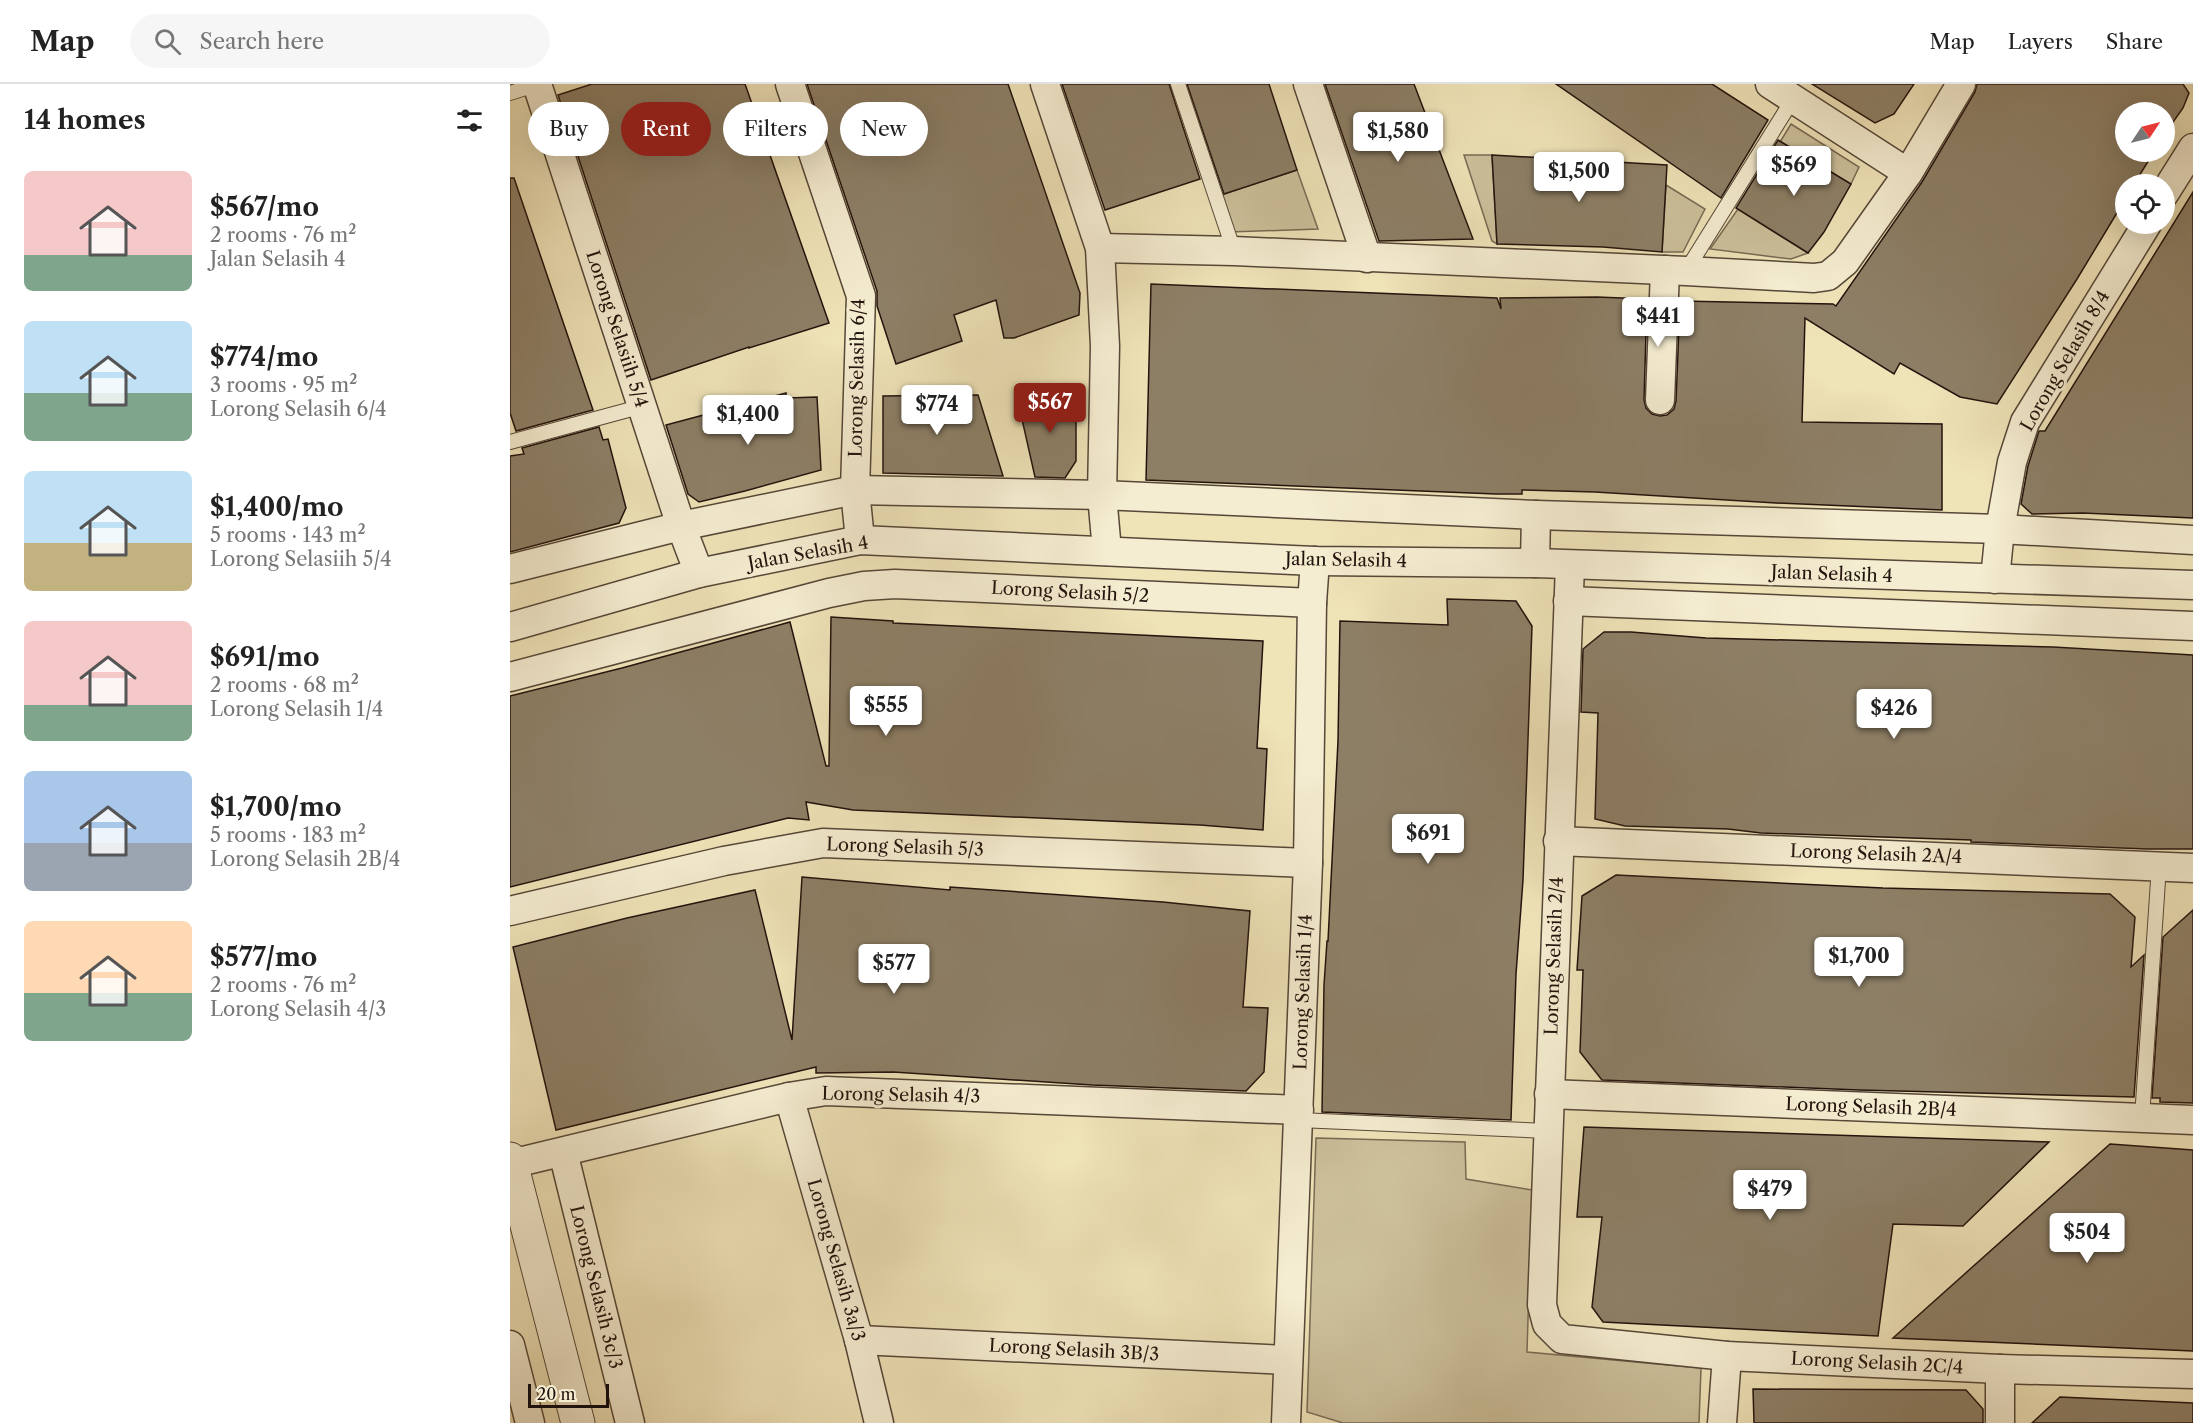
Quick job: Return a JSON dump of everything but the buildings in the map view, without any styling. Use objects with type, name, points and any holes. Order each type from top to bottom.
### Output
[{"type":"street","name":"Lorong Selasiih 5/4","points":[[537,84],[681,526],[699,573]]},
{"type":"street","name":"Lorong Selasih 6/4","points":[[790,84],[861,296],[855,490],[860,540]]},
{"type":"street","points":[[1045,84],[1100,248],[1105,346],[1102,495],[1107,551]]},
{"type":"street","points":[[1308,84],[1367,258]]},
{"type":"street","points":[[1770,84],[1908,173]]},
{"type":"street","points":[[1100,248],[1234,251],[1814,278],[1828,276],[1845,262],[1908,173],[1960,84]]},
{"type":"street","points":[[2175,177],[2193,148]]},
{"type":"street","name":"Lorong Selasih 8/4","points":[[1995,579],[2000,529],[2012,462],[2025,422],[2141,234]]},
{"type":"street","points":[[1660,400],[1675,270]]},
{"type":"street","points":[[510,569],[681,526],[855,490],[1102,495],[1536,515],[2000,529],[2193,540]]},
{"type":"street","points":[[1535,563],[1536,515]]},
{"type":"street","name":"Jalan Selasih 4","points":[[510,627],[699,573],[860,540],[1315,561],[1535,563],[2193,585]]},
{"type":"street","name":"Lorong Selasih 1/4","points":[[1286,1423],[1308,863],[1312,603],[1315,561]]},
{"type":"street","name":"Lorong Selasih 2/4","points":[[1562,1340],[1547,1324],[1542,1305],[1570,565]]},
{"type":"street","name":"Lorong Selasih 5/2","points":[[510,677],[829,592],[864,586],[895,584],[1312,603]]},
{"type":"street","points":[[1568,601],[2193,626]]},
{"type":"street","name":"Lorong Selasih 2A/4","points":[[1558,841],[2193,868]]},
{"type":"street","name":"Lorong Selasih 5/3","points":[[510,911],[724,861],[823,843],[1308,863]]},
{"type":"street","name":"Lorong Selasih 4/3","points":[[511,1161],[563,1152],[789,1097],[826,1091],[1299,1115]]},
{"type":"street","name":"Lorong Selasih 2B/4","points":[[1549,1094],[2193,1120]]},
{"type":"street","name":"Lorong Selasih 3a/3","points":[[789,1097],[859,1340],[879,1423]]},
{"type":"street","name":"Lorong Selasih 3c/3","points":[[563,1152],[630,1423]]},
{"type":"street","points":[[511,1161],[578,1423]]},
{"type":"street","name":"Lorong Selasih 3B/3","points":[[859,1340],[1288,1360]]},
{"type":"street","name":"Lorong Selasih 2C/4","points":[[1562,1340],[1726,1356],[2193,1374]]},
{"type":"street","points":[[510,1345],[530,1423]]},
{"type":"street","points":[[1722,1423],[1726,1356]]},
{"type":"street","points":[[2000,1368],[2000,1423]]},
{"type":"lane","points":[[510,93],[537,84]]},
{"type":"lane","points":[[1178,84],[1234,251]]},
{"type":"lane","points":[[1675,270],[1793,99]]},
{"type":"lane","points":[[510,442],[643,406]]},
{"type":"lane","points":[[2142,1118],[2158,866]]},
{"type":"lane","points":[[1299,1115],[1548,1131]]},
{"type":"shaded area","points":[[1791,124],[1859,167],[1851,184],[1780,142]]},
{"type":"shaded area","points":[[1464,155],[1492,155],[1497,244],[1492,241]]},
{"type":"shaded area","points":[[1297,170],[1318,229],[1230,232],[1218,196]]},
{"type":"shaded area","points":[[1666,185],[1705,209],[1683,252],[1662,252]]},
{"type":"shaded area","points":[[1738,209],[1808,253],[1791,259],[1710,249]]},
{"type":"shaded area","points":[[1316,1138],[1465,1142],[1466,1179],[1532,1190],[1527,1352],[1701,1368],[1699,1423],[1343,1423],[1307,1412]]}]
